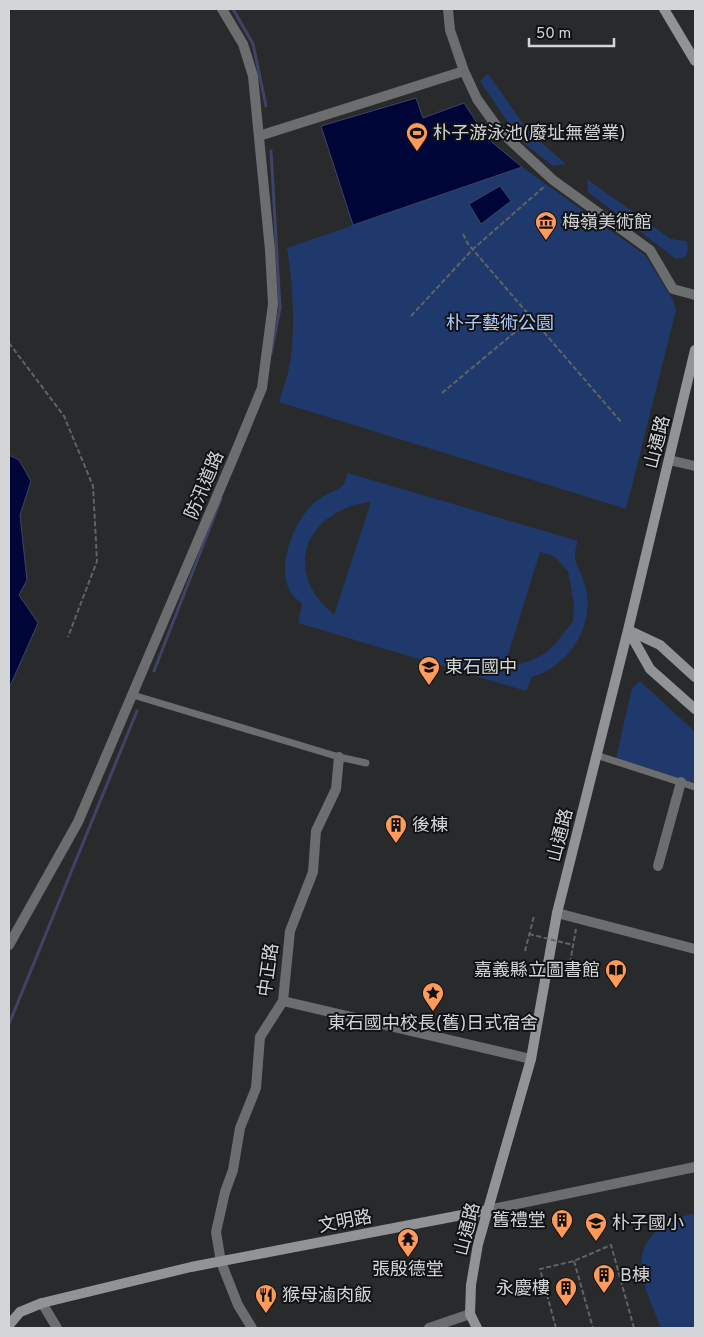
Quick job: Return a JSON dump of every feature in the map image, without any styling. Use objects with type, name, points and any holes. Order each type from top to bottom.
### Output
[{"type":"main road","points":[[664,9],[695,61]]},
{"type":"main road","name":"山通路","points":[[476,1328],[470,1314],[471,1285],[478,1244],[531,1059],[557,913],[628,630],[695,350]]},
{"type":"main road","points":[[628,630],[660,645],[695,676]]},
{"type":"main road","points":[[628,630],[650,668],[695,709]]},
{"type":"main road","name":"文明路","points":[[10,1322],[20,1312],[42,1303],[221,1262],[488,1210]]},
{"type":"street","name":"防汛道路","points":[[9,945],[78,822],[262,388],[273,304],[270,250],[253,76],[243,44],[222,9]]},
{"type":"street","points":[[448,9],[450,30],[464,71],[477,99],[500,131],[539,165],[553,180],[650,250],[673,289],[695,295]]},
{"type":"street","points":[[259,136],[464,71]]},
{"type":"street","points":[[669,460],[695,466]]},
{"type":"street","name":"中正路","points":[[252,1328],[238,1305],[221,1262],[216,1232],[225,1192],[233,1170],[240,1128],[256,1088],[260,1037],[284,1001],[290,931],[314,872],[316,831],[336,789],[339,757]]},
{"type":"street","points":[[658,866],[682,782]]},
{"type":"street","points":[[557,913],[695,949]]},
{"type":"street","points":[[284,1001],[531,1059]]},
{"type":"street","name":"文明路","points":[[488,1210],[695,1167]]},
{"type":"street","points":[[42,1303],[57,1328]]},
{"type":"street","points":[[429,1328],[470,1314]]},
{"type":"lane","points":[[133,695],[339,757],[366,763]]},
{"type":"lane","points":[[596,756],[695,787]]},
{"type":"path","points":[[412,316],[473,249],[553,180]]},
{"type":"path","points":[[463,234],[468,244],[622,423]]},
{"type":"path","points":[[442,393],[532,318]]},
{"type":"path","points":[[9,343],[64,416],[93,486],[97,561],[68,637]]},
{"type":"path","points":[[525,951],[534,916]]},
{"type":"path","points":[[570,963],[576,929]]},
{"type":"path","points":[[529,934],[573,944]]},
{"type":"path","points":[[556,1328],[540,1269],[574,1261],[610,1245],[634,1328]]},
{"type":"path","points":[[574,1261],[593,1328]]},
{"type":"green space","points":[[488,74],[529,132],[566,164],[553,166],[520,140],[480,81]]},
{"type":"green space","name":"朴子藝術公園","points":[[522,167],[645,255],[673,300],[676,310],[626,509],[279,402],[288,372],[293,324],[291,277],[287,248]]},
{"type":"green space","points":[[587,179],[671,239],[687,241],[688,251],[685,257],[676,259],[588,192]]},
{"type":"green space","points":[[348,473],[578,541],[575,560],[585,585],[587,614],[577,642],[558,663],[532,677],[526,691],[298,623],[302,604],[291,593],[285,573],[288,549],[292,537],[309,508],[315,502],[342,486]],"holes":[[[371,502],[334,615],[311,588],[305,562],[307,548],[312,536],[320,525],[331,516],[357,505]],[[540,552],[554,556],[568,571],[574,604],[573,621],[556,643],[544,654],[530,661],[504,668]]]},
{"type":"green space","points":[[640,681],[695,732],[695,783],[616,758],[632,688]]},
{"type":"green space","points":[[695,1214],[695,1328],[661,1328],[642,1274],[641,1261],[644,1248],[651,1237],[663,1226],[686,1215]]},
{"type":"shaded area","name":"朴子游泳池(廢址無營業)","points":[[416,98],[423,118],[464,103],[487,138],[522,167],[353,225],[321,126]]},
{"type":"shaded area","points":[[500,186],[511,201],[481,224],[469,204]]},
{"type":"shaded area","points":[[9,455],[19,460],[31,481],[20,515],[27,580],[19,595],[38,623],[9,685]]},
{"type":"waterway","points":[[233,9],[253,44],[266,106]]},
{"type":"waterway","points":[[271,151],[280,308],[271,354]]},
{"type":"waterway","points":[[154,671],[221,499]]},
{"type":"waterway","points":[[9,1024],[137,711]]},
{"type":"place","name":"朴子游泳池(廢址無營業)","points":[[417,152]]},
{"type":"place","name":"梅嶺美術館","points":[[546,241]]},
{"type":"place","name":"東石國中","points":[[429,686]]},
{"type":"place","name":"後棟","points":[[396,844]]},
{"type":"place","name":"嘉義縣立圖書館","points":[[616,989]]},
{"type":"place","name":"東石國中校長(舊)日式宿舍","points":[[433,1012]]},
{"type":"place","name":"舊禮堂","points":[[562,1239]]},
{"type":"place","name":"朴子國小","points":[[596,1242]]},
{"type":"place","name":"張殷德堂","points":[[408,1258]]},
{"type":"place","name":"B棟","points":[[604,1294]]},
{"type":"place","name":"永慶樓","points":[[566,1307]]},
{"type":"place","name":"猴母滷肉飯","points":[[266,1314]]}]
